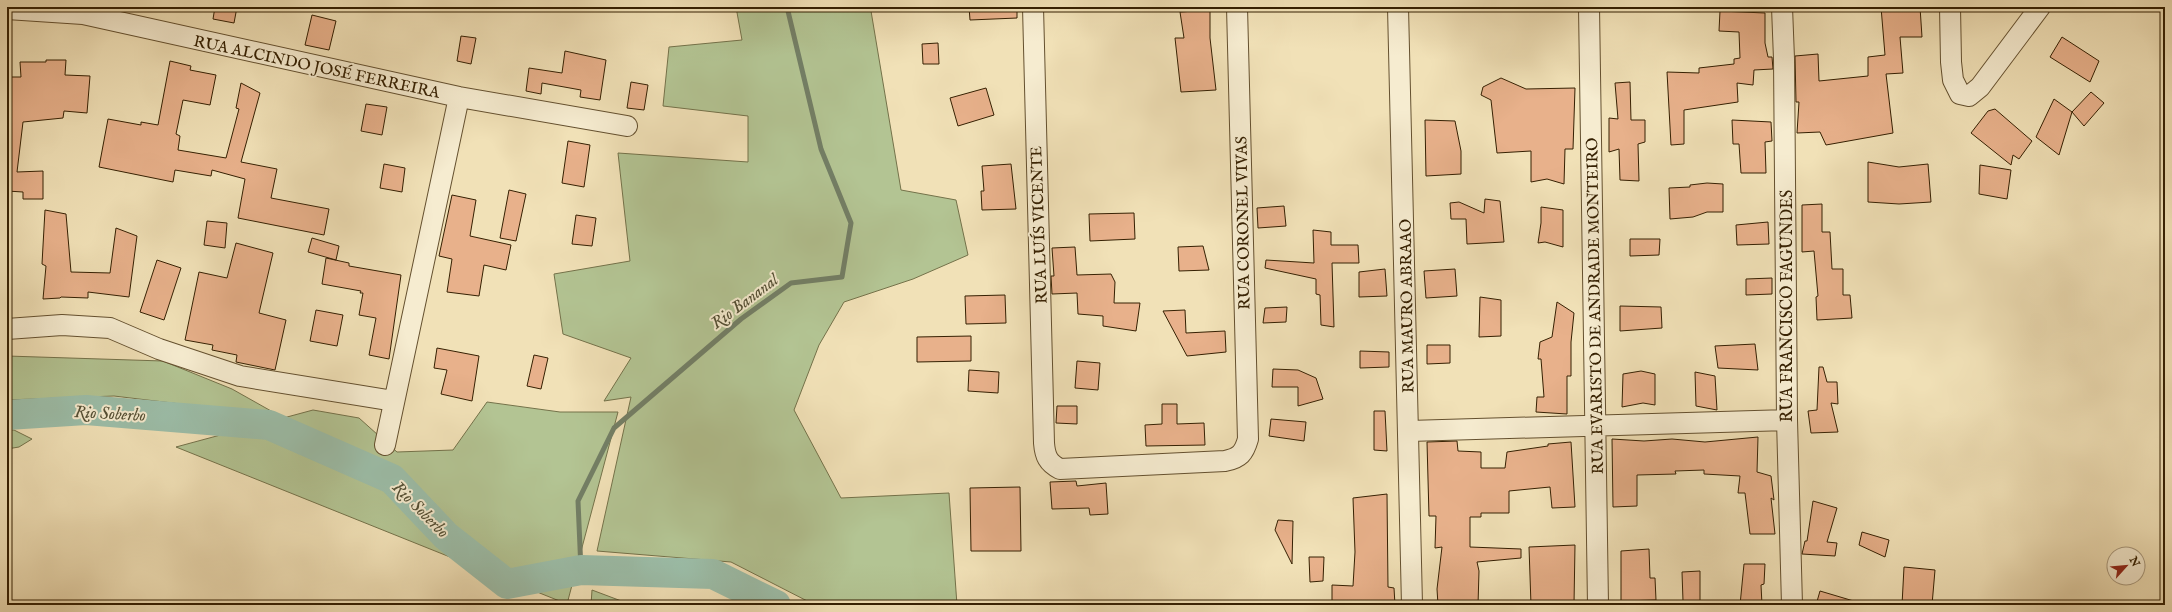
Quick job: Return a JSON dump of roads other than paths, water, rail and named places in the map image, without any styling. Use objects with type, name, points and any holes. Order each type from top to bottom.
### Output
[{"type":"street","name":"RUA LUÍS VICENTE","points":[[1032,7],[1045,456],[1052,465],[1060,469],[1176,464],[1236,459],[1244,452],[1248,439]]},
{"type":"street","name":"RUA CORONEL VIVAS","points":[[1237,7],[1248,439]]},
{"type":"street","name":"RUA MAURO ABRAAO","points":[[1398,7],[1412,605]]},
{"type":"street","name":"RUA EVARISTO DE ANDRADE MONTEIRO","points":[[1589,7],[1598,605]]},
{"type":"street","name":"RUA FRANCISCO FAGUNDES","points":[[1782,7],[1784,67],[1787,420],[1792,605]]},
{"type":"street","points":[[1950,7],[1951,62],[1953,80],[1960,94],[1969,96],[1980,87],[2040,7]]},
{"type":"street","name":"RUA ALCINDO JOSÉ FERREIRA","points":[[7,9],[84,14],[459,97],[627,126]]},
{"type":"street","points":[[385,445],[459,97]]},
{"type":"street","points":[[7,329],[62,325],[110,328],[160,349],[240,376],[394,401]]},
{"type":"street","points":[[1409,431],[1787,420]]},
{"type":"waterway","name":"Rio Bananal","points":[[581,570],[578,501],[614,428],[741,319],[791,283],[842,277],[851,223],[821,149],[787,7]]},
{"type":"waterway","name":"Rio Soberbo","points":[[7,415],[86,410],[269,425],[392,479],[446,536],[507,584],[581,570],[713,574],[776,605]]}]
